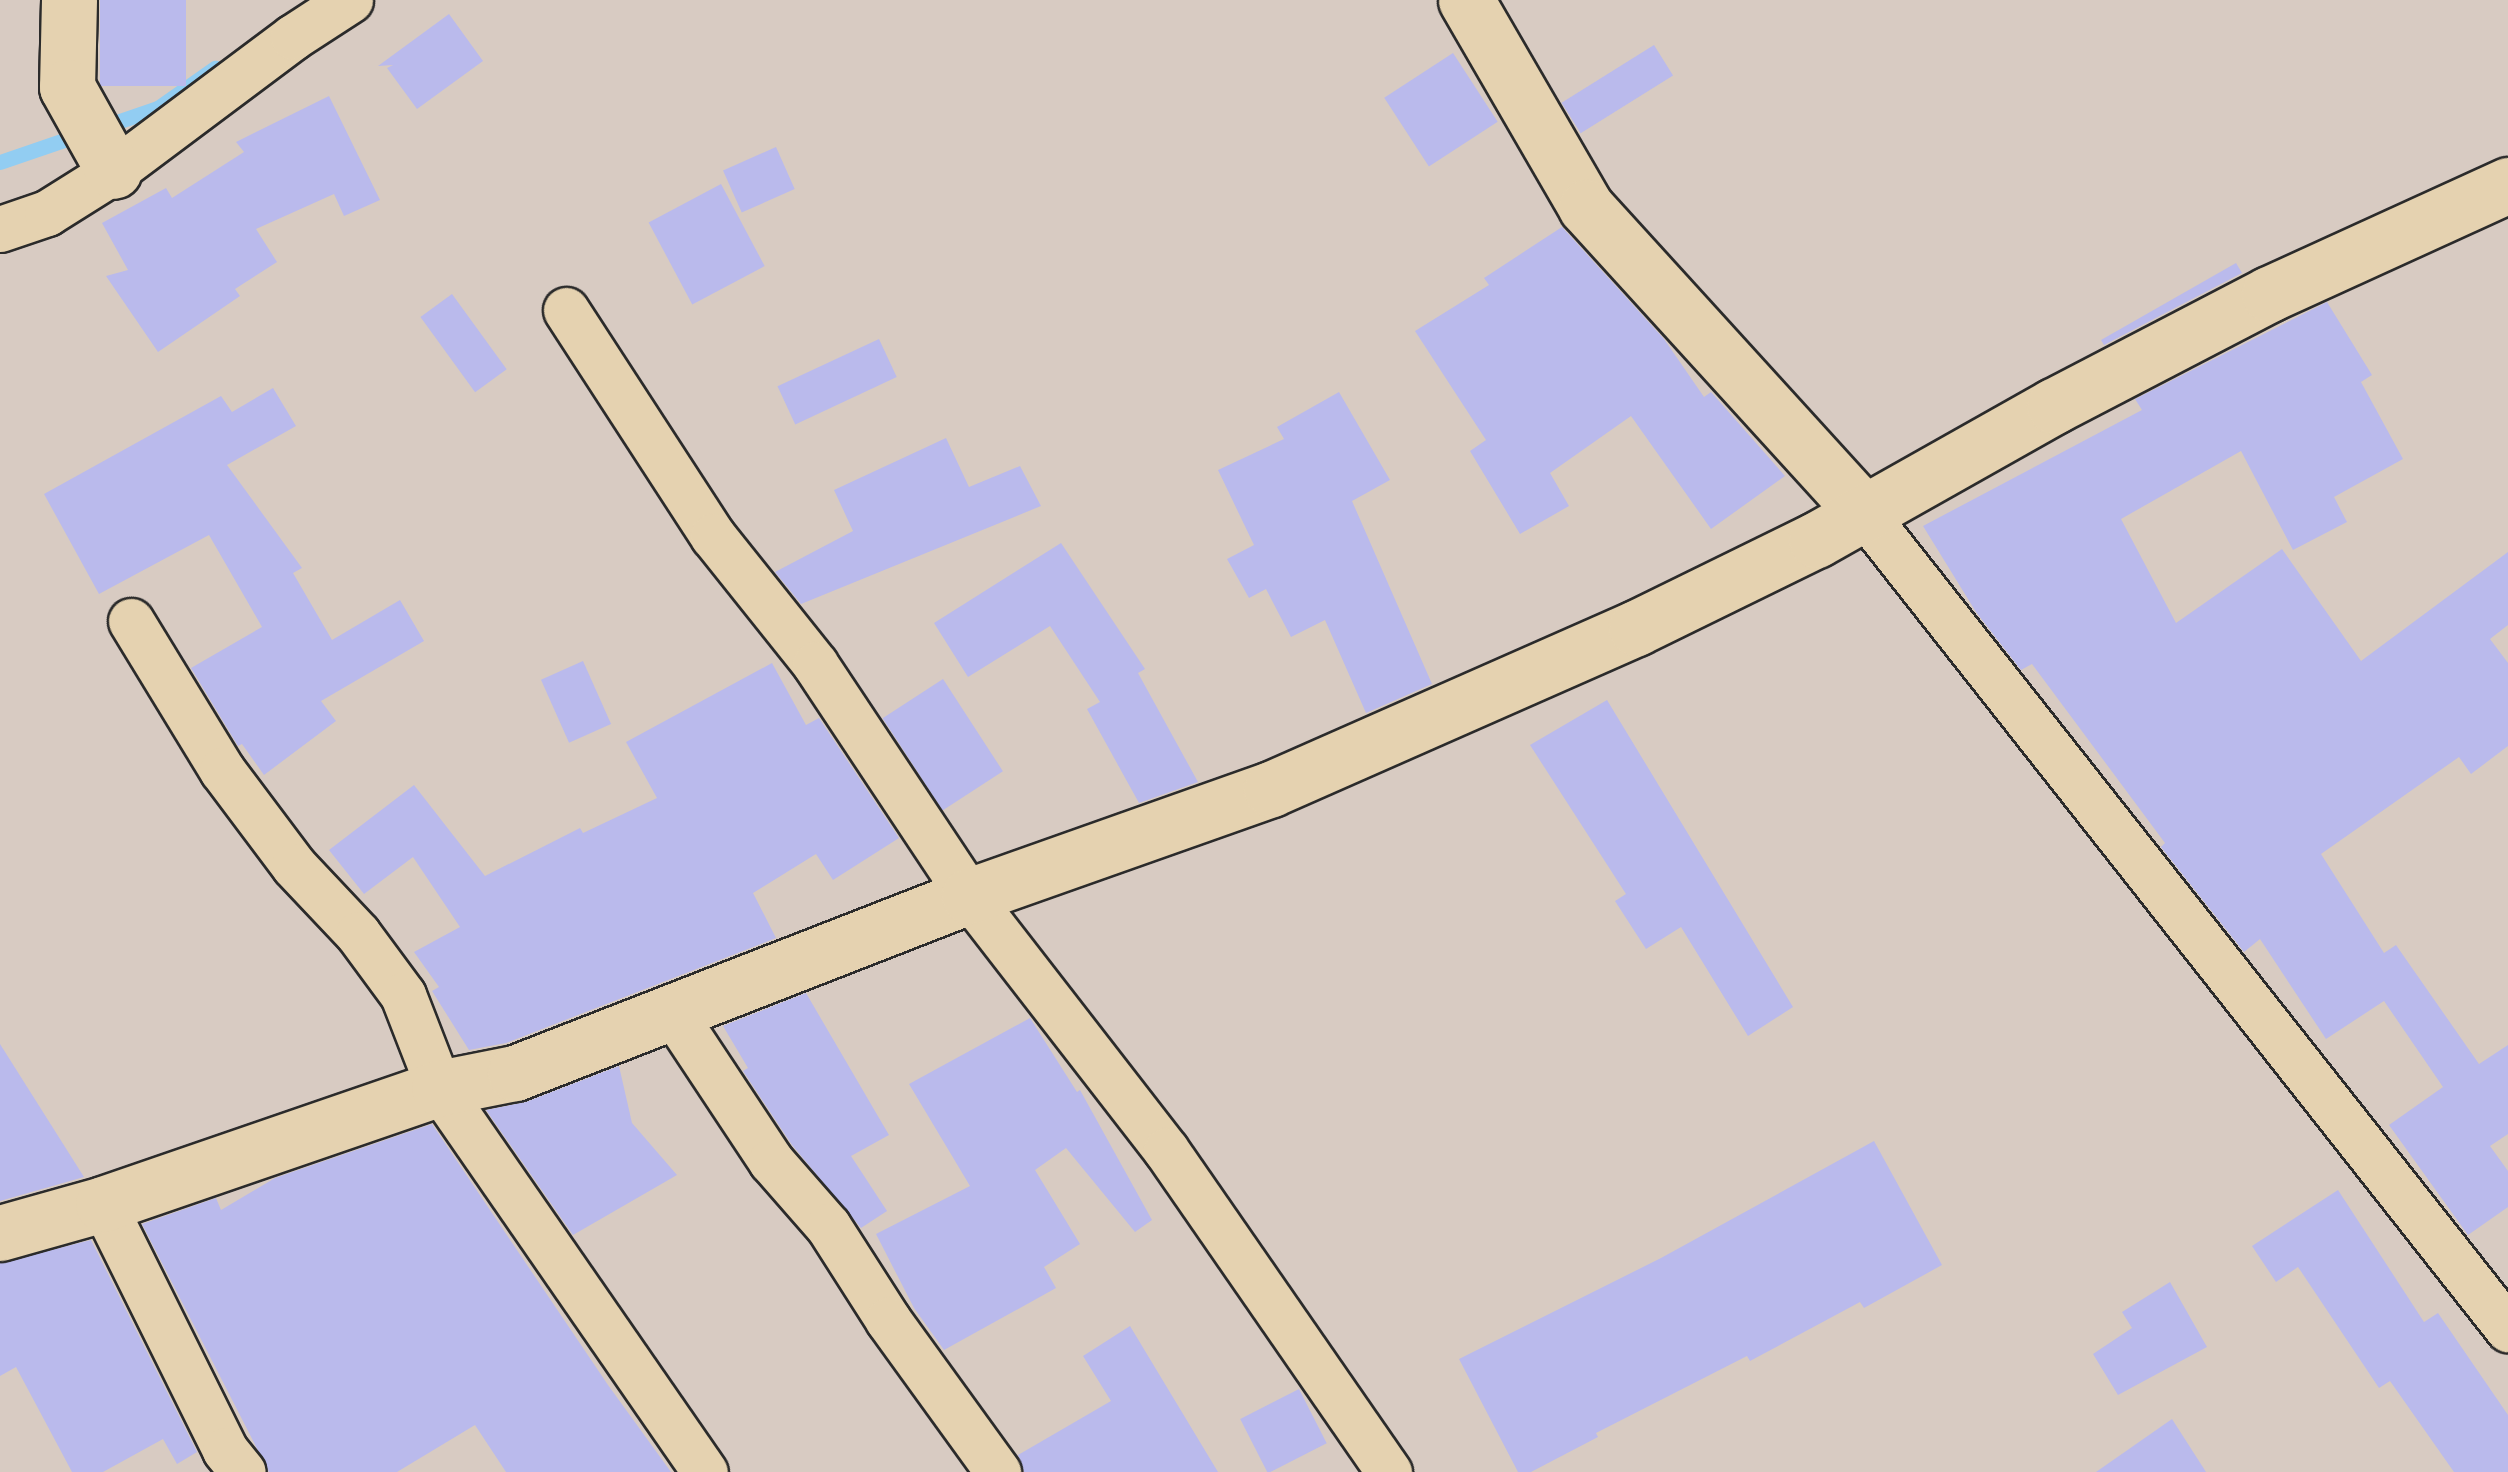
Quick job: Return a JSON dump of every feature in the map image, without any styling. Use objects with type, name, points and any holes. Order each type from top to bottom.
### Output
[{"type":"street","points":[[69,0],[67,87],[114,171]]},
{"type":"street","points":[[0,229],[48,213],[114,171],[293,36],[350,0]]},
{"type":"street","points":[[1466,0],[1586,206],[1864,514],[2508,1329]]},
{"type":"street","points":[[0,1233],[103,1204],[439,1088],[515,1073],[969,896],[1271,789],[1636,628],[1864,514],[2054,406],[2269,294],[2508,185]]},
{"type":"street","points":[[566,310],[714,536],[815,664],[969,896],[1166,1150],[1390,1472]]},
{"type":"street","points":[[131,621],[222,770],[294,866],[358,934],[403,995],[439,1088],[706,1472]]},
{"type":"street","points":[[673,1014],[771,1161],[828,1226],[888,1320],[998,1472]]},
{"type":"street","points":[[103,1204],[226,1450],[243,1472]]},
{"type":"building","points":[[100,0],[186,0],[186,86],[100,86]]},
{"type":"building","points":[[449,14],[483,61],[417,109],[387,68],[393,65],[378,66]]},
{"type":"building","points":[[1654,45],[1673,76],[1581,133],[1562,103]]},
{"type":"building","points":[[1453,53],[1498,122],[1429,166],[1384,98]]},
{"type":"building","points":[[329,96],[380,200],[344,216],[334,194],[256,229],[277,262],[235,289],[240,296],[158,352],[106,276],[128,270],[102,223],[166,188],[172,198],[244,152],[236,142]]},
{"type":"building","points":[[776,147],[795,189],[742,213],[723,171]]},
{"type":"building","points":[[721,184],[765,266],[692,305],[649,222]]},
{"type":"building","points":[[1562,227],[1664,339],[1704,397],[1711,392],[1785,476],[1711,529],[1631,416],[1550,473],[1569,506],[1520,534],[1470,451],[1486,440],[1415,331],[1489,285],[1484,278]]},
{"type":"building","points":[[2236,263],[2242,273],[2104,345],[2101,340]]},
{"type":"building","points":[[452,294],[507,369],[475,392],[420,317]]},
{"type":"building","points":[[2327,302],[2372,375],[2361,382],[2403,459],[2334,497],[2347,522],[2293,550],[2241,451],[2121,519],[2176,623],[2282,549],[2361,661],[2508,552],[2508,625],[2490,639],[2508,663],[2508,746],[2471,774],[2459,757],[2321,854],[2384,953],[2396,945],[2479,1064],[2508,1045],[2508,1134],[2490,1146],[2508,1171],[2508,1207],[2468,1235],[2389,1125],[2443,1087],[2384,1001],[2326,1039],[2260,939],[2244,952],[2161,847],[2165,843],[2032,664],[2021,670],[1976,612],[1923,526],[2142,410],[2135,399]]},
{"type":"building","points":[[879,339],[897,377],[795,424],[777,386]]},
{"type":"building","points":[[273,388],[296,426],[227,465],[302,568],[293,573],[332,640],[400,600],[424,641],[321,701],[336,721],[264,775],[242,744],[238,746],[191,668],[262,627],[209,535],[99,594],[44,494],[221,396],[232,412]]},
{"type":"building","points":[[1339,392],[1390,480],[1352,501],[1432,684],[1366,713],[1325,620],[1291,637],[1266,589],[1249,598],[1227,559],[1254,545],[1218,470],[1284,439],[1277,427]]},
{"type":"building","points":[[946,438],[969,487],[1020,466],[1041,506],[801,604],[775,572],[853,531],[834,490]]},
{"type":"building","points":[[1061,543],[1145,669],[1138,673],[1198,782],[1139,803],[1087,709],[1100,702],[1050,626],[968,677],[934,623]]},
{"type":"building","points":[[583,661],[611,724],[569,743],[541,680]]},
{"type":"building","points":[[772,663],[806,725],[819,718],[899,838],[833,880],[816,854],[753,893],[776,938],[506,1043],[469,1050],[432,991],[439,987],[414,952],[460,927],[413,857],[364,894],[329,850],[414,785],[485,876],[580,828],[583,833],[657,798],[626,742]]},
{"type":"building","points":[[943,679],[1003,771],[943,810],[883,718]]},
{"type":"building","points":[[1607,700],[1793,1007],[1748,1036],[1681,927],[1646,949],[1615,901],[1626,894],[1530,745]]},
{"type":"building","points":[[806,993],[889,1135],[851,1156],[887,1211],[861,1228],[792,1145],[743,1071],[748,1068],[723,1026]]},
{"type":"building","points":[[1030,1018],[1077,1092],[1080,1090],[1152,1220],[1135,1232],[1066,1148],[1035,1170],[1080,1244],[1044,1267],[1056,1288],[944,1350],[914,1308],[876,1234],[970,1186],[909,1084]]},
{"type":"building","points":[[0,1044],[84,1177],[0,1201]]},
{"type":"building","points":[[619,1066],[632,1123],[677,1175],[573,1235],[486,1110],[526,1102]]},
{"type":"building","points":[[432,1124],[671,1472],[506,1472],[475,1425],[397,1472],[269,1472],[142,1224],[216,1198],[221,1210],[275,1178]]},
{"type":"building","points":[[1874,1141],[1942,1265],[1864,1308],[1860,1302],[1750,1361],[1747,1356],[1596,1433],[1598,1437],[1531,1472],[1518,1472],[1459,1359],[1661,1258]]},
{"type":"building","points":[[2338,1190],[2424,1322],[2438,1313],[2508,1415],[2508,1472],[2454,1472],[2390,1381],[2379,1388],[2298,1267],[2276,1282],[2252,1246]]},
{"type":"building","points":[[91,1240],[197,1452],[177,1464],[163,1439],[103,1472],[72,1472],[16,1367],[0,1376],[0,1263]]},
{"type":"building","points":[[2170,1282],[2207,1347],[2118,1395],[2093,1354],[2132,1328],[2122,1312]]},
{"type":"building","points":[[1130,1326],[1218,1472],[1024,1472],[1018,1455],[1111,1401],[1083,1356]]},
{"type":"building","points":[[1299,1389],[1327,1443],[1267,1472],[1240,1419]]},
{"type":"building","points":[[2172,1419],[2206,1472],[2096,1472]]},
{"type":"waterway","points":[[0,162],[158,108],[215,68]]}]
